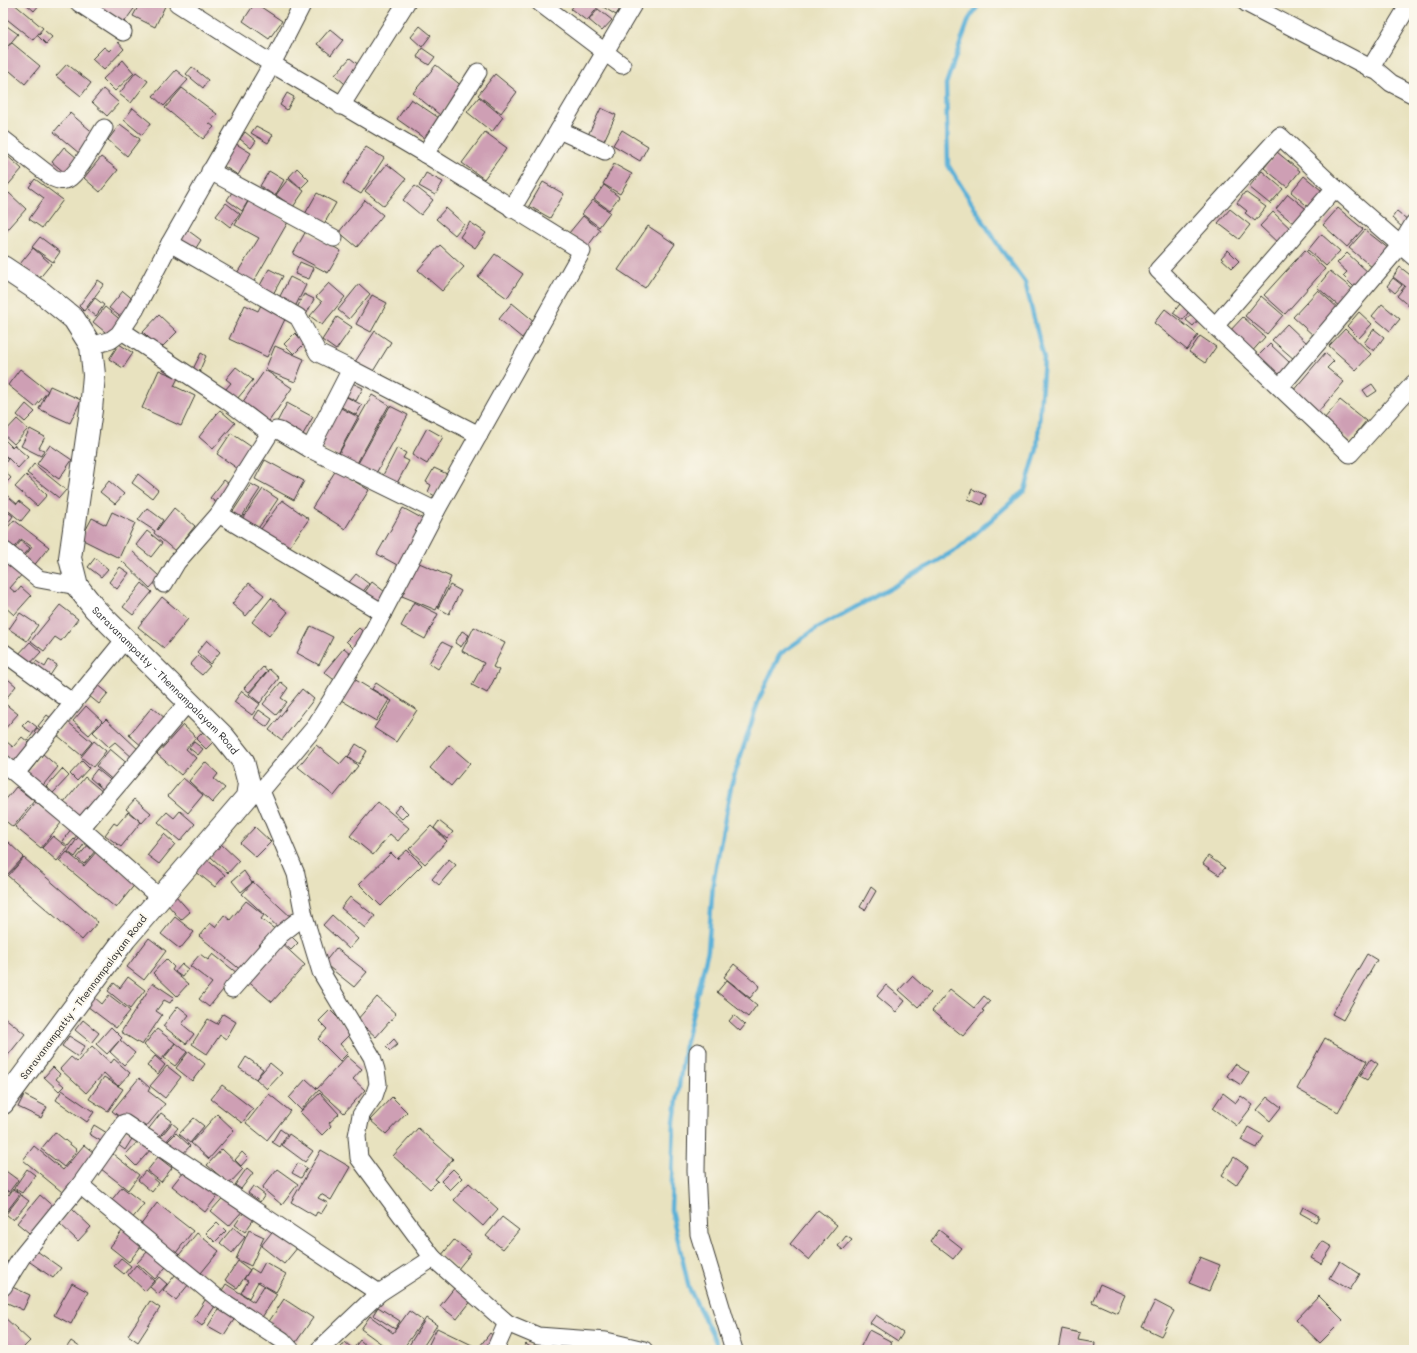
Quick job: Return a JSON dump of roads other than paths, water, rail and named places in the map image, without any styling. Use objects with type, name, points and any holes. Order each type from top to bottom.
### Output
[{"type":"main road","name":"Saravanampatty - Thennampalayam Road","points":[[3,267],[42,293],[74,319],[91,346],[94,375],[92,410],[70,558],[77,586],[95,609],[224,736],[243,761],[255,787],[125,939],[3,1103]]},
{"type":"street","points":[[79,3],[123,32]]},
{"type":"street","points":[[176,3],[341,106],[425,154],[512,209],[582,250],[436,511],[368,641],[314,728],[255,787],[296,874],[304,916],[321,972],[372,1057],[376,1070],[378,1084],[374,1096],[361,1115],[356,1136],[359,1158],[433,1258],[507,1323],[538,1336],[606,1341],[644,1350]]},
{"type":"street","points":[[91,346],[112,340],[122,331],[146,293],[170,242],[272,64],[303,3]]},
{"type":"street","points":[[341,106],[406,3]]},
{"type":"street","points":[[540,3],[622,65]]},
{"type":"street","points":[[512,209],[606,53],[634,3]]},
{"type":"street","points":[[1246,3],[1378,72],[1391,83],[1414,95]]},
{"type":"street","points":[[1370,69],[1410,3]]},
{"type":"street","points":[[425,154],[478,72]]},
{"type":"street","points":[[3,139],[53,178],[66,180],[74,174],[104,128]]},
{"type":"street","points":[[559,130],[605,150]]},
{"type":"street","points":[[1414,257],[1335,188],[1280,136],[1158,270],[1350,454],[1414,383]]},
{"type":"street","points":[[210,171],[334,238]]},
{"type":"street","points":[[1215,326],[1335,188]]},
{"type":"street","points":[[1280,387],[1400,246],[1414,223]]},
{"type":"street","points":[[170,242],[298,317],[318,353],[478,435]]},
{"type":"street","points":[[122,331],[226,400],[270,433]]},
{"type":"street","points":[[310,448],[350,370]]},
{"type":"street","points":[[164,584],[176,562],[219,514],[270,433],[276,430],[436,511]]},
{"type":"street","points":[[219,514],[383,613]]},
{"type":"street","points":[[3,553],[4,551],[39,579],[77,586]]},
{"type":"street","points":[[126,638],[73,703],[9,768],[81,828],[160,898]]},
{"type":"street","points":[[3,652],[73,703]]},
{"type":"street","points":[[81,828],[189,701]]},
{"type":"street","points":[[232,989],[281,934],[304,916]]},
{"type":"street","points":[[698,1052],[696,1171],[699,1234],[734,1350]]},
{"type":"street","points":[[3,1287],[23,1255],[80,1185],[124,1123],[379,1293]]},
{"type":"street","points":[[80,1185],[216,1297],[282,1340],[291,1350]]},
{"type":"street","points":[[319,1350],[379,1293],[433,1258]]},
{"type":"street","points":[[495,1350],[507,1323]]},
{"type":"waterway","points":[[719,1350],[689,1288],[671,1210],[674,1121],[685,1045],[708,950],[713,883],[731,786],[759,699],[780,654],[817,628],[900,583],[959,548],[1025,490],[1037,449],[1044,359],[1025,282],[1000,248],[948,165],[946,84],[969,19],[980,3]]}]
